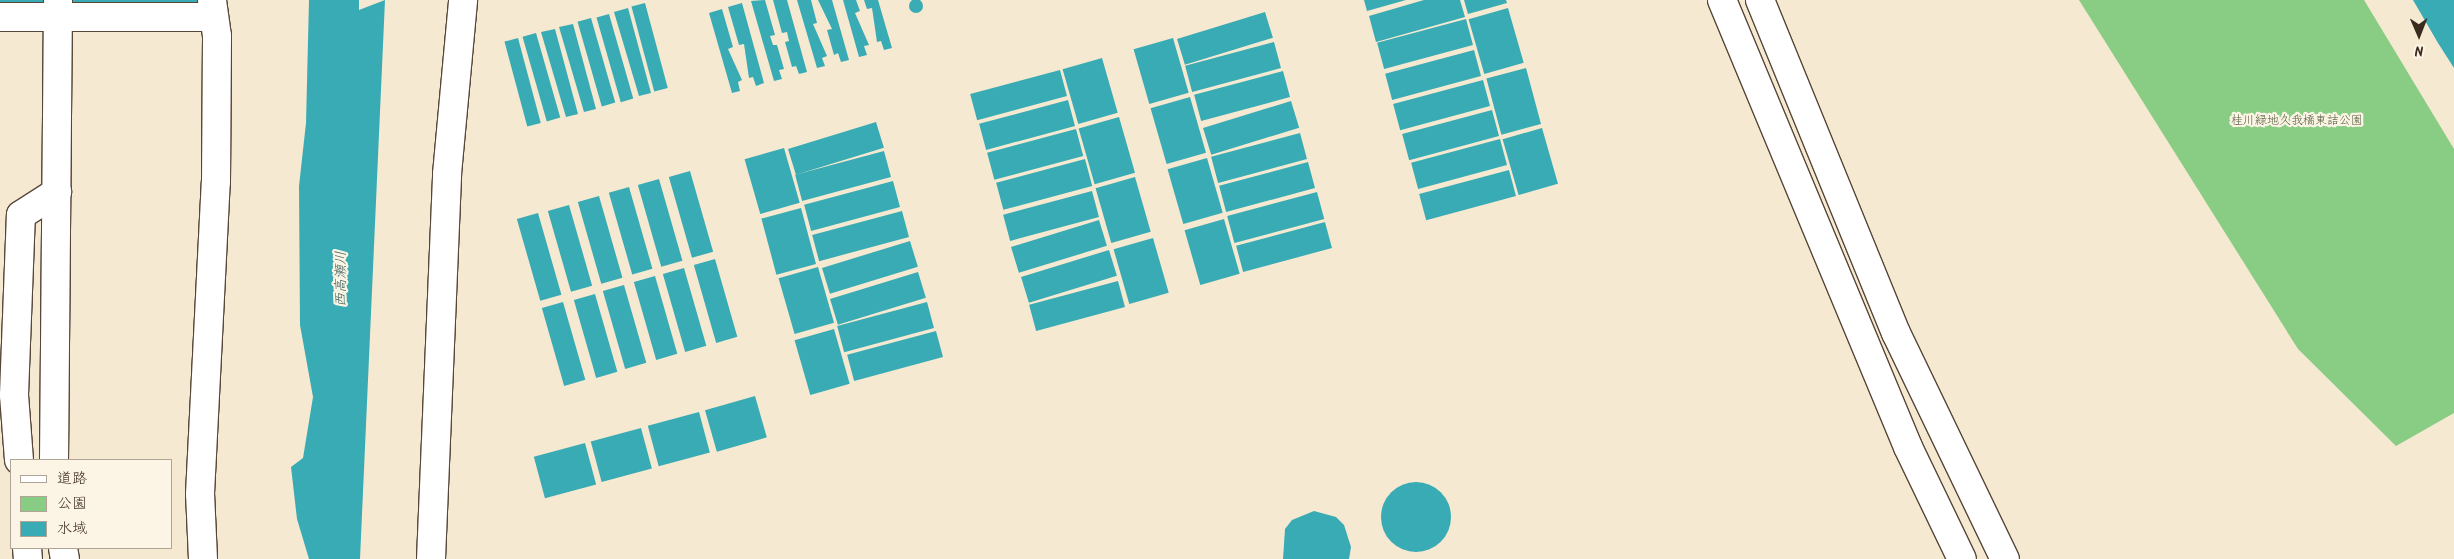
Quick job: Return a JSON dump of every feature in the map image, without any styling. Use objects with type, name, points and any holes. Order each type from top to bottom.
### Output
[{"type":"street","points":[[431,559],[447,174],[463,0]]},
{"type":"street","points":[[1722,0],[1908,447],[1962,559]]},
{"type":"street","points":[[1760,0],[1896,333],[2005,559]]},
{"type":"street","points":[[54,459],[58,8]]},
{"type":"street","points":[[0,17],[58,8],[212,8],[217,36],[216,182],[200,494],[203,559]]},
{"type":"street","points":[[20,459],[14,395],[20,215],[57,192]]},
{"type":"green space","name":"桂川緑地久我橋東詰公園","points":[[2079,0],[2364,0],[2454,149],[2454,413],[2396,446],[2298,349]]},
{"type":"water","points":[[913,-1],[919,-1],[923,6],[919,13],[913,13],[909,9],[909,3]]},
{"type":"water","name":"西高瀬川","points":[[309,0],[359,0],[359,10],[385,0],[360,559],[309,559],[297,519],[291,467],[303,458],[313,397],[300,325],[299,186],[306,123]]},
{"type":"water","points":[[765,0],[775,35],[770,36],[773,45],[777,45],[784,69],[779,70],[782,79],[774,81],[751,1]]},
{"type":"water","points":[[773,0],[787,0],[807,72],[799,74],[796,66],[792,67],[785,42],[789,41],[787,32],[782,33]]},
{"type":"water","points":[[797,0],[811,0],[817,23],[813,24],[827,56],[822,58],[825,66],[817,68]]},
{"type":"water","points":[[818,0],[832,0],[849,60],[841,62],[838,53],[834,55],[827,30],[832,29]]},
{"type":"water","points":[[843,0],[856,0],[860,11],[855,13],[869,45],[864,46],[867,55],[859,57]]},
{"type":"water","points":[[864,0],[878,0],[892,48],[884,50],[881,41],[877,42],[872,8],[867,9]]},
{"type":"water","points":[[1364,0],[1406,0],[1367,11]]},
{"type":"water","points":[[1424,0],[1460,0],[1465,17],[1376,42],[1369,16]]},
{"type":"water","points":[[1464,0],[1506,0],[1507,3],[1468,14]]},
{"type":"water","points":[[2413,0],[2454,0],[2454,68],[2438,43]]},
{"type":"water","points":[[645,3],[668,88],[654,92],[631,7]]},
{"type":"water","points":[[742,3],[764,83],[756,86],[753,77],[749,78],[744,44],[739,45],[728,7]]},
{"type":"water","points":[[628,8],[651,93],[639,96],[614,12]]},
{"type":"water","points":[[1508,8],[1524,63],[1484,74],[1469,19]]},
{"type":"water","points":[[722,9],[733,47],[728,49],[742,80],[738,82],[740,91],[732,93],[709,13]]},
{"type":"water","points":[[1265,12],[1273,38],[1185,65],[1177,39]]},
{"type":"water","points":[[609,14],[633,99],[621,102],[597,18]]},
{"type":"water","points":[[591,18],[615,103],[602,106],[578,22]]},
{"type":"water","points":[[1466,19],[1473,45],[1384,69],[1377,43]]},
{"type":"water","points":[[573,24],[596,109],[584,112],[559,27]]},
{"type":"water","points":[[555,29],[578,114],[566,117],[541,32]]},
{"type":"water","points":[[536,33],[560,118],[547,121],[523,37]]},
{"type":"water","points":[[518,38],[541,123],[527,127],[504,42]]},
{"type":"water","points":[[1173,38],[1189,93],[1149,104],[1134,49]]},
{"type":"water","points":[[1274,42],[1281,68],[1192,92],[1185,66]]},
{"type":"water","points":[[1474,50],[1481,76],[1392,100],[1385,74]]},
{"type":"water","points":[[1102,58],[1118,113],[1078,124],[1063,69]]},
{"type":"water","points":[[1526,68],[1541,124],[1501,135],[1486,79]]},
{"type":"water","points":[[1060,70],[1067,96],[977,120],[970,94]]},
{"type":"water","points":[[1283,71],[1290,97],[1201,121],[1194,95]]},
{"type":"water","points":[[1483,80],[1490,106],[1400,130],[1393,104]]},
{"type":"water","points":[[1190,97],[1206,153],[1167,164],[1151,108]]},
{"type":"water","points":[[1068,100],[1075,126],[986,150],[979,124]]},
{"type":"water","points":[[1291,101],[1299,128],[1211,155],[1203,128]]},
{"type":"water","points":[[1492,110],[1499,136],[1409,160],[1402,134]]},
{"type":"water","points":[[1119,117],[1135,173],[1095,184],[1079,129]]},
{"type":"water","points":[[876,122],[884,148],[796,175],[788,149]]},
{"type":"water","points":[[1542,128],[1558,184],[1519,195],[1503,139]]},
{"type":"water","points":[[1076,129],[1083,156],[994,180],[987,153]]},
{"type":"water","points":[[1300,133],[1307,159],[1218,183],[1211,157]]},
{"type":"water","points":[[1500,139],[1507,165],[1418,189],[1411,163]]},
{"type":"water","points":[[784,148],[800,203],[760,214],[745,159]]},
{"type":"water","points":[[884,151],[891,177],[802,201],[795,175]]},
{"type":"water","points":[[1207,158],[1223,213],[1183,224],[1168,169]]},
{"type":"water","points":[[1085,159],[1092,186],[1003,210],[996,183]]},
{"type":"water","points":[[1308,162],[1315,188],[1226,212],[1219,186]]},
{"type":"water","points":[[1509,170],[1516,196],[1426,220],[1419,194]]},
{"type":"water","points":[[690,171],[713,252],[692,258],[669,177]]},
{"type":"water","points":[[1135,177],[1151,232],[1111,243],[1096,188]]},
{"type":"water","points":[[659,179],[682,261],[661,267],[638,185]]},
{"type":"water","points":[[893,181],[900,207],[811,231],[804,205]]},
{"type":"water","points":[[629,187],[652,269],[632,274],[609,193]]},
{"type":"water","points":[[1092,191],[1099,217],[1010,241],[1003,215]]},
{"type":"water","points":[[1317,192],[1324,219],[1234,243],[1227,216]]},
{"type":"water","points":[[599,196],[622,278],[601,284],[578,202]]},
{"type":"water","points":[[569,205],[592,286],[571,292],[548,211]]},
{"type":"water","points":[[801,208],[816,264],[776,275],[761,219]]},
{"type":"water","points":[[902,211],[909,237],[819,261],[812,235]]},
{"type":"water","points":[[538,213],[561,295],[540,301],[517,219]]},
{"type":"water","points":[[1224,219],[1240,274],[1200,285],[1185,230]]},
{"type":"water","points":[[1099,220],[1107,246],[1019,273],[1011,247]]},
{"type":"water","points":[[1325,222],[1332,248],[1243,272],[1236,246]]},
{"type":"water","points":[[1153,238],[1169,293],[1129,304],[1114,249]]},
{"type":"water","points":[[910,241],[918,267],[830,294],[822,268]]},
{"type":"water","points":[[1109,250],[1117,276],[1029,303],[1021,277]]},
{"type":"water","points":[[715,259],[737,337],[716,343],[694,265]]},
{"type":"water","points":[[818,267],[834,323],[795,334],[779,278]]},
{"type":"water","points":[[684,268],[706,346],[685,352],[663,274]]},
{"type":"water","points":[[918,272],[926,298],[838,325],[830,299]]},
{"type":"water","points":[[655,276],[677,354],[656,360],[634,282]]},
{"type":"water","points":[[1118,281],[1125,307],[1036,331],[1029,305]]},
{"type":"water","points":[[624,285],[646,363],[625,369],[603,291]]},
{"type":"water","points":[[595,294],[617,372],[596,378],[574,300]]},
{"type":"water","points":[[563,302],[585,380],[564,386],[542,308]]},
{"type":"water","points":[[927,302],[934,328],[844,352],[837,326]]},
{"type":"water","points":[[834,329],[850,384],[810,395],[795,340]]},
{"type":"water","points":[[936,331],[943,357],[854,381],[847,355]]},
{"type":"water","points":[[755,396],[767,437],[717,452],[705,410]]},
{"type":"water","points":[[699,412],[710,453],[659,466],[648,426]]},
{"type":"water","points":[[641,428],[652,469],[602,482],[591,441]]},
{"type":"water","points":[[585,443],[596,485],[545,498],[534,457]]},
{"type":"water","points":[[1416,482],[1429,485],[1441,492],[1448,504],[1451,517],[1448,530],[1441,542],[1429,549],[1416,552],[1403,549],[1391,542],[1384,530],[1381,517],[1384,504],[1391,492],[1403,485]]},
{"type":"water","points":[[1314,511],[1336,517],[1344,525],[1351,547],[1349,559],[1283,559],[1285,529],[1292,520]]},
{"type":"waterway","points":[[11,0],[29,0]]},
{"type":"waterway","points":[[87,1],[192,2]]}]
